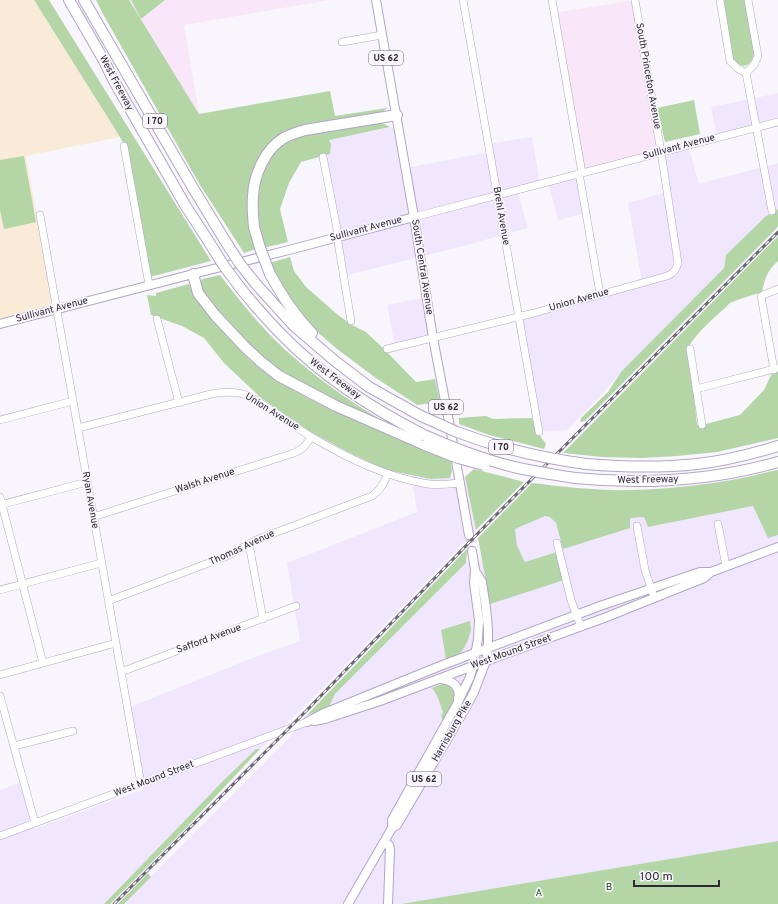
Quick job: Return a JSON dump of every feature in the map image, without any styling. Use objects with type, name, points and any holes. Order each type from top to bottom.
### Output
[{"type":"highway","name":"West Freeway","points":[[69,0],[185,205],[224,266],[242,290],[262,314],[305,356],[327,375],[376,409],[399,422],[425,440],[502,464],[575,478],[627,482],[674,480],[715,476],[775,463]]},
{"type":"highway","name":"West Freeway","points":[[84,0],[193,188],[240,264],[294,326],[335,361],[369,387],[421,416],[468,436],[512,450],[559,460],[586,464],[608,465],[649,466],[691,464],[739,456],[774,447]]},
{"type":"highway","points":[[335,361],[289,307],[270,274],[254,227],[252,211],[254,184],[267,154],[283,138],[305,130],[397,115]]},
{"type":"highway","points":[[193,274],[198,293],[215,315],[244,346],[279,376],[336,406],[425,440]]},
{"type":"main road","name":"South Central Avenue","points":[[376,0],[397,115],[433,338],[469,535]]},
{"type":"main road","name":"Sullivant Avenue","points":[[0,324],[56,308],[414,217]]},
{"type":"main road","name":"West Mound Street","points":[[307,722],[332,717],[380,701],[580,627],[704,578],[711,572],[778,547]]},
{"type":"main road","name":"US 62","points":[[472,551],[475,570],[474,583],[479,620],[478,639],[475,653]]},
{"type":"main road","name":"US 62","points":[[475,570],[482,582],[488,629],[488,648]]},
{"type":"main road","name":"West Mound Street","points":[[307,722],[322,714],[440,666],[576,615],[700,572],[711,572]]},
{"type":"main road","name":"Harrisburg Pike","points":[[348,904],[392,828],[397,825],[460,718],[474,692],[486,661],[488,648]]},
{"type":"main road","name":"Harrisburg Pike","points":[[392,828],[392,820],[457,704],[473,666],[475,653]]},
{"type":"main road","points":[[439,679],[449,680],[457,687],[459,695],[457,704]]},
{"type":"main road","points":[[384,842],[389,845],[390,849],[388,904]]},
{"type":"street","name":"Brehl Avenue","points":[[463,0],[539,432]]},
{"type":"street","points":[[552,0],[600,294]]},
{"type":"street","name":"South Princeton Avenue","points":[[635,0],[678,263],[676,270]]},
{"type":"street","points":[[720,0],[730,61],[737,68],[746,73]]},
{"type":"street","points":[[746,73],[754,65],[758,56],[748,0]]},
{"type":"street","points":[[342,42],[382,35]]},
{"type":"street","points":[[746,73],[772,211]]},
{"type":"street","name":"Sullivant Avenue","points":[[414,217],[497,194],[778,122]]},
{"type":"street","points":[[124,146],[149,285]]},
{"type":"street","points":[[323,157],[337,229],[351,321]]},
{"type":"street","name":"Ryan Avenue","points":[[40,215],[141,784]]},
{"type":"street","name":"Union Avenue","points":[[388,349],[519,316],[667,276],[676,270]]},
{"type":"street","points":[[696,388],[776,369],[761,296],[778,289]]},
{"type":"street","points":[[158,319],[179,402]]},
{"type":"street","points":[[690,349],[702,425]]},
{"type":"street","name":"Union Avenue","points":[[78,428],[179,402],[229,391],[251,397],[311,437],[350,458],[387,474],[424,484],[460,483]]},
{"type":"street","points":[[0,420],[73,401]]},
{"type":"street","name":"Walsh Avenue","points":[[93,517],[300,451],[304,448],[311,437]]},
{"type":"street","name":"Thomas Avenue","points":[[108,601],[228,556],[256,540],[372,496],[381,488],[385,482],[387,474]]},
{"type":"street","points":[[1,505],[87,482]]},
{"type":"street","points":[[0,497],[43,662]]},
{"type":"street","points":[[718,524],[726,566]]},
{"type":"street","points":[[637,526],[645,570],[655,598]]},
{"type":"street","points":[[557,543],[571,600],[580,627]]},
{"type":"street","points":[[249,544],[263,619]]},
{"type":"street","points":[[0,590],[101,563]]},
{"type":"street","name":"Safford Avenue","points":[[121,672],[296,606]]},
{"type":"street","points":[[0,675],[116,643]]},
{"type":"street","points":[[0,696],[35,823]]},
{"type":"street","name":"West Mound Street","points":[[0,836],[307,722]]},
{"type":"street","points":[[14,746],[74,731]]},
{"type":"shaded area","points":[[0,0],[34,0],[120,137],[26,156],[53,305],[0,319]]},
{"type":"shaded area","points":[[129,0],[330,0],[184,25],[199,114]]},
{"type":"shaded area","points":[[635,0],[661,152],[582,173],[554,13]]},
{"type":"shaded area","points":[[778,93],[778,122],[717,138],[711,107]]},
{"type":"shaded area","points":[[398,126],[406,168],[489,152],[488,144],[532,137],[540,183],[517,189],[528,228],[344,276],[323,157],[329,140]]},
{"type":"shaded area","points":[[688,145],[699,184],[778,163],[778,209],[726,255],[724,268],[621,372],[567,430],[539,432],[519,316],[642,282],[628,203],[667,192],[661,152]]},
{"type":"shaded area","points":[[579,173],[586,213],[558,220],[548,181]]},
{"type":"shaded area","points":[[427,297],[433,338],[395,347],[387,305]]},
{"type":"shaded area","points":[[411,475],[431,479],[465,477],[476,530],[323,688],[260,749],[256,749],[222,782],[104,904],[0,904],[0,790],[22,782],[34,829],[144,789],[130,707],[255,657],[300,641],[287,563],[417,512]]},
{"type":"shaded area","points":[[753,506],[768,538],[778,535],[778,841],[401,904],[124,904],[290,737],[307,715],[329,707],[335,694],[466,563],[482,561],[490,604],[524,562],[517,546],[515,529],[545,516],[550,516],[556,523],[563,549],[629,518],[644,517],[648,527]]},
{"type":"green space","points":[[34,0],[49,0],[211,261],[150,277],[129,154],[120,137]]},
{"type":"green space","points":[[96,0],[129,0],[199,114],[330,91],[335,116],[387,108],[383,112],[302,127],[289,131],[254,173],[256,249],[244,253],[200,185]]},
{"type":"green space","points":[[131,0],[165,0],[141,19]]},
{"type":"green space","points":[[722,0],[745,0],[754,52],[752,61],[749,64],[743,66],[736,63],[733,59]]},
{"type":"green space","points":[[694,100],[700,134],[665,142],[657,108]]},
{"type":"green space","points":[[378,122],[390,127],[329,140],[331,144],[330,154],[301,162],[289,183],[280,209],[288,242],[263,248],[257,224],[258,192],[263,170],[274,152],[290,140],[304,135]]},
{"type":"green space","points":[[24,156],[36,222],[4,229],[0,210],[0,160]]},
{"type":"green space","points":[[778,209],[778,226],[775,230],[585,421],[580,422],[581,418],[608,392],[621,372],[724,268],[726,255],[766,216]]},
{"type":"green space","points":[[778,236],[778,261],[767,275],[762,292],[730,303],[699,333],[687,352],[697,425],[740,415],[764,390],[772,373],[778,371],[778,438],[717,452],[677,456],[642,458],[603,457],[563,453]]},
{"type":"green space","points":[[290,257],[294,271],[306,287],[338,315],[352,325],[366,332],[416,382],[435,379],[440,402],[417,405],[376,378],[337,349],[314,329],[291,301],[269,263]]},
{"type":"green space","points":[[220,275],[259,323],[299,362],[327,384],[386,423],[344,407],[280,372],[260,356],[203,296],[200,282],[202,279]]},
{"type":"green space","points":[[189,284],[215,321],[242,352],[257,366],[280,382],[316,402],[451,461],[452,471],[450,478],[431,479],[386,470],[309,431],[261,398],[224,363],[204,338],[182,326],[151,315],[147,295],[156,296],[156,293]]},
{"type":"green space","points":[[486,416],[493,419],[532,418],[536,431],[546,444],[544,449],[489,435],[459,424],[459,418]]},
{"type":"green space","points":[[474,469],[524,482],[476,530],[465,477]]},
{"type":"green space","points":[[778,470],[778,535],[768,538],[753,506],[648,527],[644,517],[630,518],[630,528],[563,549],[556,523],[550,517],[545,516],[515,529],[517,546],[525,562],[557,552],[564,580],[490,604],[478,538],[532,483],[595,489],[647,489],[715,483]]},
{"type":"green space","points":[[467,549],[466,563],[335,694],[329,707],[307,715]]},
{"type":"green space","points":[[470,621],[471,630],[464,648],[459,654],[446,659],[441,630]]},
{"type":"green space","points":[[442,684],[451,685],[456,692],[455,700],[443,721],[443,712],[432,688]]},
{"type":"green space","points":[[256,749],[260,749],[186,828],[110,904],[104,904],[222,782]]},
{"type":"green space","points":[[778,841],[778,904],[401,904]]},
{"type":"green space","points":[[148,873],[151,877],[124,904],[118,904]]},
{"type":"tunnel","points":[[469,535],[472,551]]},
{"type":"railway","points":[[114,904],[310,707],[488,523],[778,232]]},
{"type":"park label","name":"B","points":[[609,887]]},
{"type":"park label","name":"A","points":[[539,893]]}]
